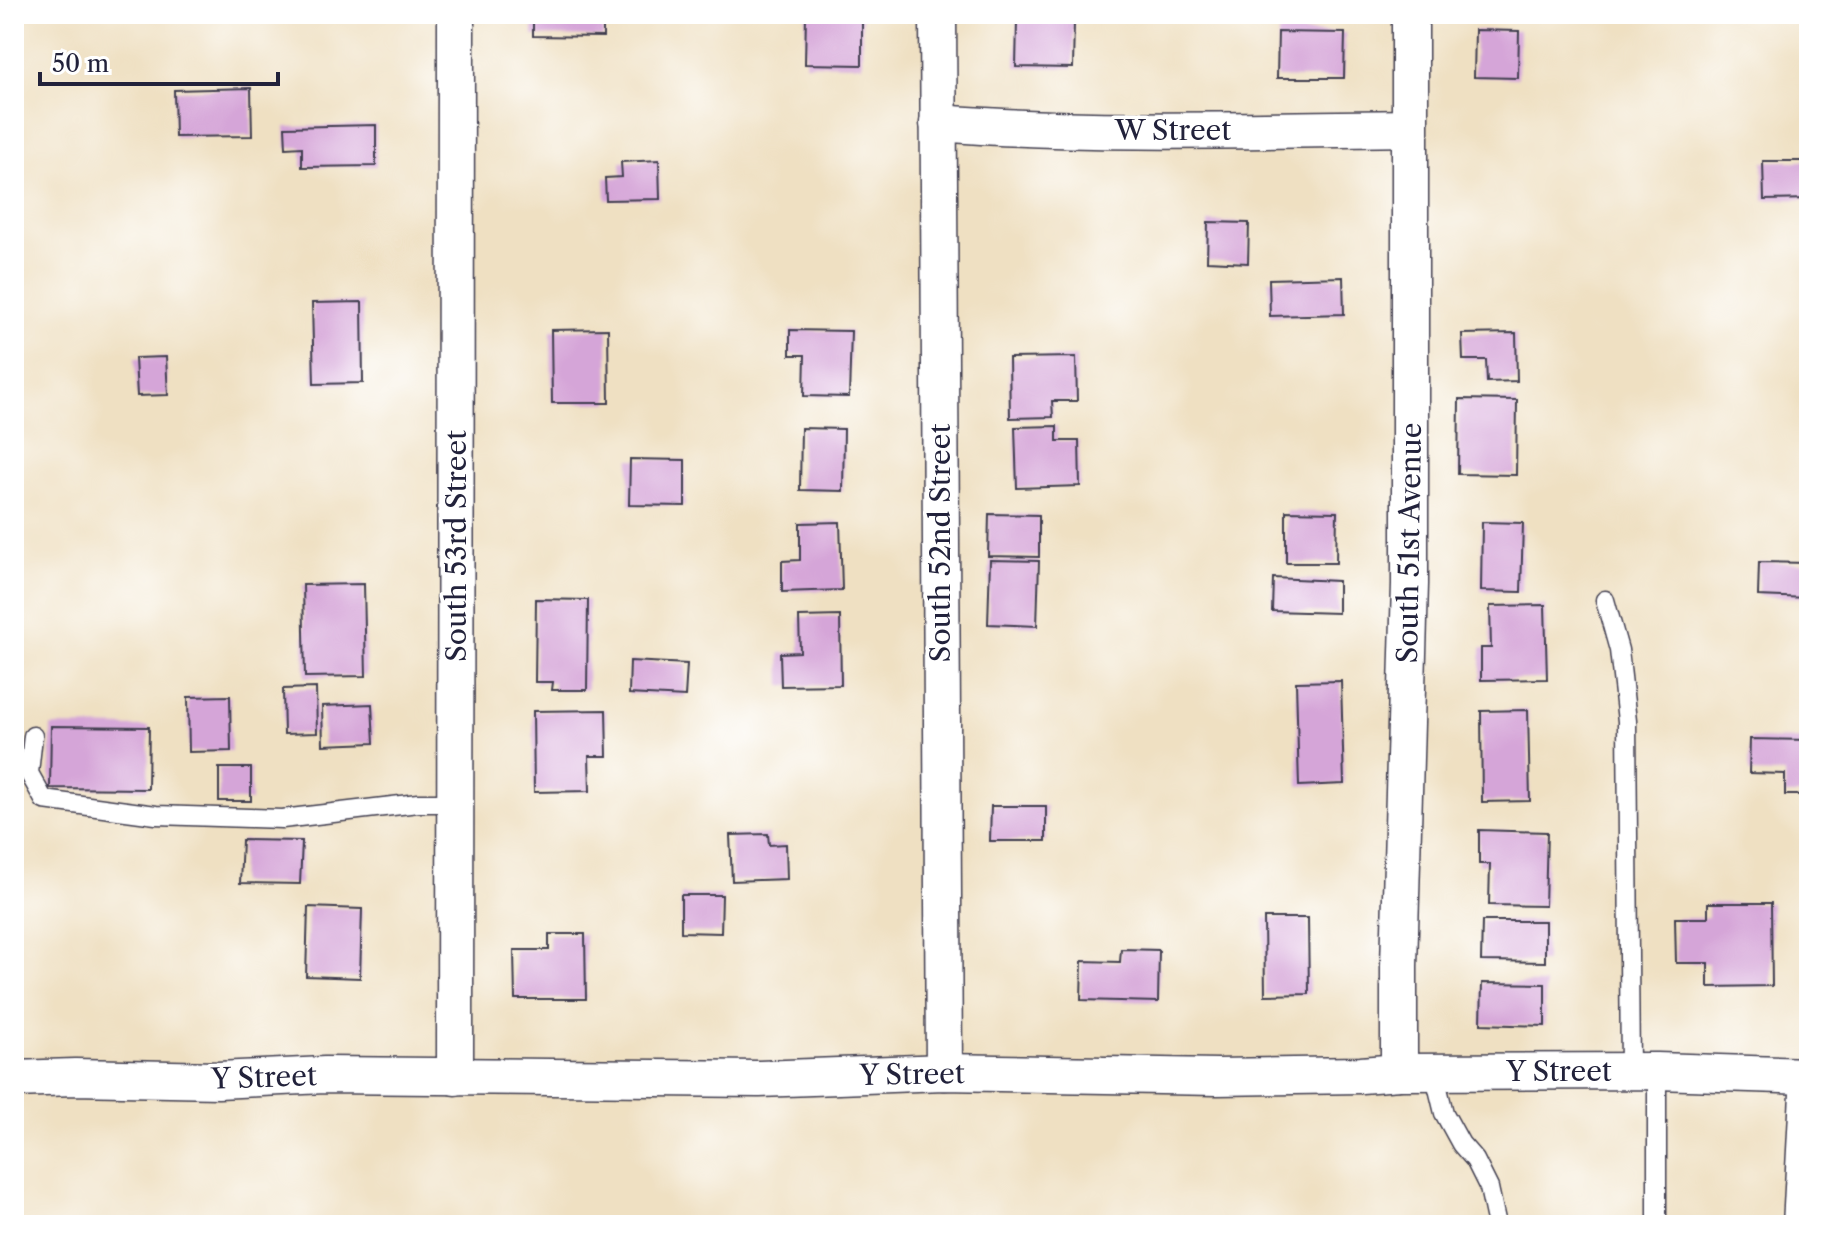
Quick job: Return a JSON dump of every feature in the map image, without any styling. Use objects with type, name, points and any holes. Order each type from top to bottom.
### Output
[{"type":"street","name":"South 53rd Street","points":[[455,1077],[456,14]]},
{"type":"street","name":"South 52nd Street","points":[[938,14],[944,1072]]},
{"type":"street","name":"South 51st Avenue","points":[[1410,14],[1410,554],[1399,966],[1417,1072]]},
{"type":"street","name":"W Street","points":[[938,123],[1000,128],[1178,131],[1409,128]]},
{"type":"street","name":"Y Street","points":[[14,1079],[218,1080],[325,1075],[759,1079],[944,1072],[1217,1077],[1644,1071],[1805,1075]]},
{"type":"lane","points":[[1605,600],[1619,650],[1627,721],[1644,1071],[1657,1225]]},
{"type":"lane","points":[[33,736],[29,773],[44,800],[156,815],[282,819],[418,803],[456,803]]},
{"type":"lane","points":[[1417,1072],[1461,1144],[1475,1160],[1489,1188],[1497,1225]]},
{"type":"lane","points":[[1792,1225],[1805,1075]]},
{"type":"building","points":[[533,14],[603,14],[603,37],[533,36]]},
{"type":"building","points":[[806,14],[862,14],[862,65],[805,64]]},
{"type":"building","points":[[1017,21],[1074,22],[1073,68],[1016,67]]},
{"type":"building","points":[[1475,30],[1519,31],[1518,78],[1474,77]]},
{"type":"building","points":[[1278,32],[1345,33],[1344,78],[1277,78]]},
{"type":"building","points":[[251,88],[252,136],[175,137],[174,90]]},
{"type":"building","points":[[376,125],[376,166],[302,167],[302,147],[286,148],[285,127]]},
{"type":"building","points":[[659,160],[660,199],[606,200],[605,178],[622,177],[621,162]]},
{"type":"building","points":[[1763,161],[1809,161],[1809,199],[1764,200]]},
{"type":"building","points":[[1208,222],[1249,223],[1248,263],[1207,261]]},
{"type":"building","points":[[1343,277],[1344,314],[1270,316],[1269,279]]},
{"type":"building","points":[[362,302],[363,383],[314,384],[312,303]]},
{"type":"building","points":[[608,329],[609,403],[552,403],[551,330]]},
{"type":"building","points":[[790,330],[851,331],[849,397],[804,396],[805,355],[790,355]]},
{"type":"building","points":[[1516,333],[1517,381],[1487,382],[1486,360],[1463,360],[1462,334]]},
{"type":"building","points":[[166,357],[168,395],[137,396],[135,358]]},
{"type":"building","points":[[1076,357],[1077,401],[1052,401],[1053,417],[1010,418],[1009,358]]},
{"type":"building","points":[[1459,399],[1517,400],[1516,475],[1458,474]]},
{"type":"building","points":[[1057,426],[1057,441],[1079,441],[1080,486],[1017,488],[1015,427]]},
{"type":"building","points":[[801,428],[844,429],[843,491],[800,490]]},
{"type":"building","points":[[630,459],[685,460],[685,506],[629,505]]},
{"type":"building","points":[[1286,511],[1337,512],[1336,563],[1286,563]]},
{"type":"building","points":[[989,514],[1039,515],[1039,557],[988,556]]},
{"type":"building","points":[[840,522],[842,590],[782,592],[782,561],[800,560],[800,523]]},
{"type":"building","points":[[1482,522],[1523,523],[1521,592],[1481,591]]},
{"type":"building","points":[[990,560],[1039,561],[1037,626],[988,624]]},
{"type":"building","points":[[1759,562],[1809,563],[1809,598],[1758,596]]},
{"type":"building","points":[[1273,578],[1338,581],[1338,613],[1272,611]]},
{"type":"building","points":[[364,584],[366,676],[305,677],[303,585]]},
{"type":"building","points":[[536,599],[588,600],[587,690],[552,690],[553,682],[535,682]]},
{"type":"building","points":[[1545,605],[1547,679],[1481,680],[1481,648],[1491,648],[1490,606]]},
{"type":"building","points":[[840,616],[841,685],[781,686],[780,653],[800,652],[799,617]]},
{"type":"building","points":[[630,661],[687,664],[685,697],[629,694]]},
{"type":"building","points":[[1341,681],[1344,784],[1299,786],[1296,682]]},
{"type":"building","points":[[316,688],[317,733],[284,734],[283,689]]},
{"type":"building","points":[[230,696],[231,751],[189,752],[188,697]]},
{"type":"building","points":[[372,704],[374,743],[323,745],[322,706]]},
{"type":"building","points":[[606,710],[607,756],[589,756],[590,791],[534,792],[533,711]]},
{"type":"building","points":[[1528,710],[1530,801],[1482,802],[1481,711]]},
{"type":"building","points":[[51,726],[149,727],[148,789],[50,788]]},
{"type":"building","points":[[1750,739],[1809,740],[1809,795],[1785,795],[1785,774],[1749,773]]},
{"type":"building","points":[[219,768],[251,768],[251,801],[219,801]]},
{"type":"building","points":[[991,806],[1046,806],[1046,841],[990,841]]},
{"type":"building","points":[[1479,830],[1547,832],[1545,906],[1489,905],[1490,864],[1479,864]]},
{"type":"building","points":[[768,834],[769,845],[786,844],[787,879],[732,881],[730,835]]},
{"type":"building","points":[[242,840],[302,841],[300,884],[240,883]]},
{"type":"building","points":[[681,895],[722,895],[721,933],[681,932]]},
{"type":"building","points":[[1708,903],[1771,903],[1772,986],[1708,987],[1708,963],[1676,963],[1675,918],[1708,918]]},
{"type":"building","points":[[308,907],[362,909],[360,978],[306,976]]},
{"type":"building","points":[[1264,918],[1308,918],[1309,994],[1265,995]]},
{"type":"building","points":[[1482,921],[1545,921],[1545,962],[1481,961]]},
{"type":"building","points":[[549,934],[585,934],[586,999],[515,999],[514,950],[549,950]]},
{"type":"building","points":[[1121,949],[1159,950],[1158,1002],[1081,1000],[1082,961],[1120,962]]},
{"type":"building","points":[[1482,983],[1545,984],[1545,1026],[1481,1024]]}]
